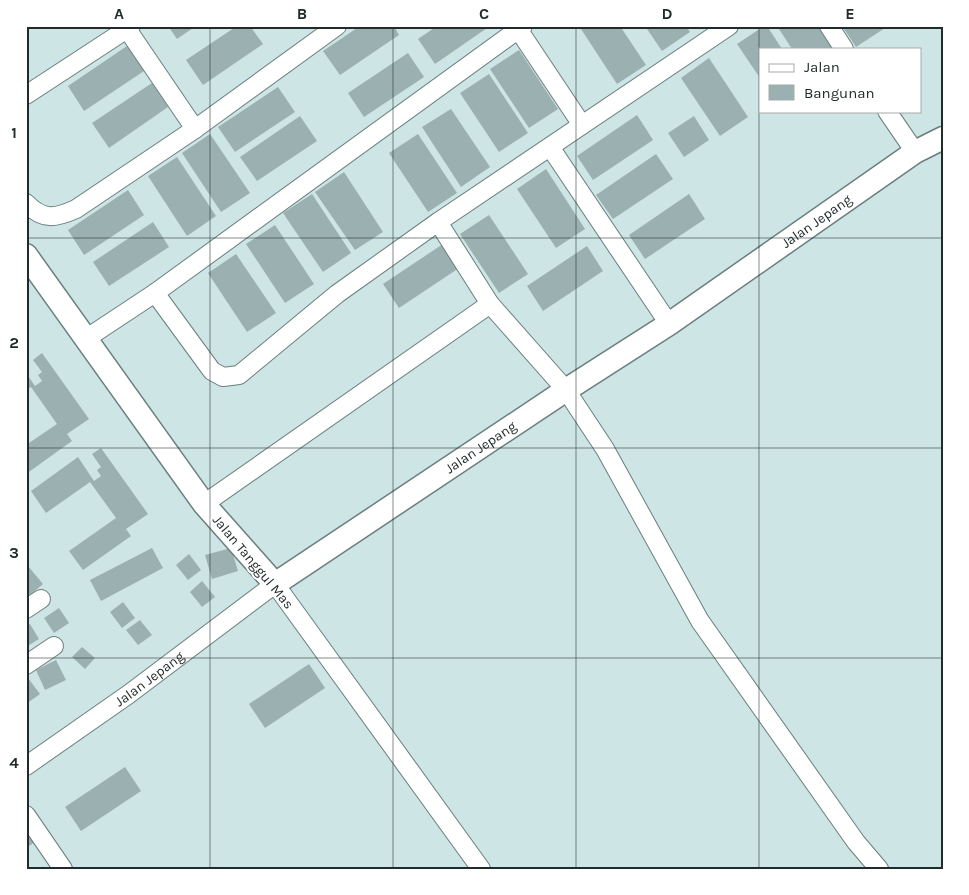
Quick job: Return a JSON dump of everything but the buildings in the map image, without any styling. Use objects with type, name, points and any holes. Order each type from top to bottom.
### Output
[{"type":"street","points":[[26,202],[34,212],[58,218],[76,209],[195,129],[337,26]]},
{"type":"street","points":[[155,293],[212,371],[223,377],[239,375],[337,294],[438,222],[729,26]]},
{"type":"street","points":[[829,26],[843,48]]},
{"type":"street","points":[[87,338],[155,293],[519,27],[582,125]]},
{"type":"street","points":[[26,95],[129,28],[195,129]]},
{"type":"street","points":[[888,112],[915,152]]},
{"type":"street","name":"Jalan Jepang","points":[[26,766],[129,694],[275,584],[566,390],[669,324],[915,152],[943,138]]},
{"type":"street","points":[[550,147],[669,324]]},
{"type":"street","points":[[438,222],[490,304],[566,390],[605,449],[700,621],[856,842],[879,869]]},
{"type":"street","name":"Jalan Tanggul Mas","points":[[26,255],[204,504],[275,584],[481,869]]},
{"type":"street","points":[[204,504],[490,304]]},
{"type":"street","points":[[26,609],[41,599]]},
{"type":"street","points":[[26,665],[54,646]]},
{"type":"street","points":[[26,815],[64,869]]}]
